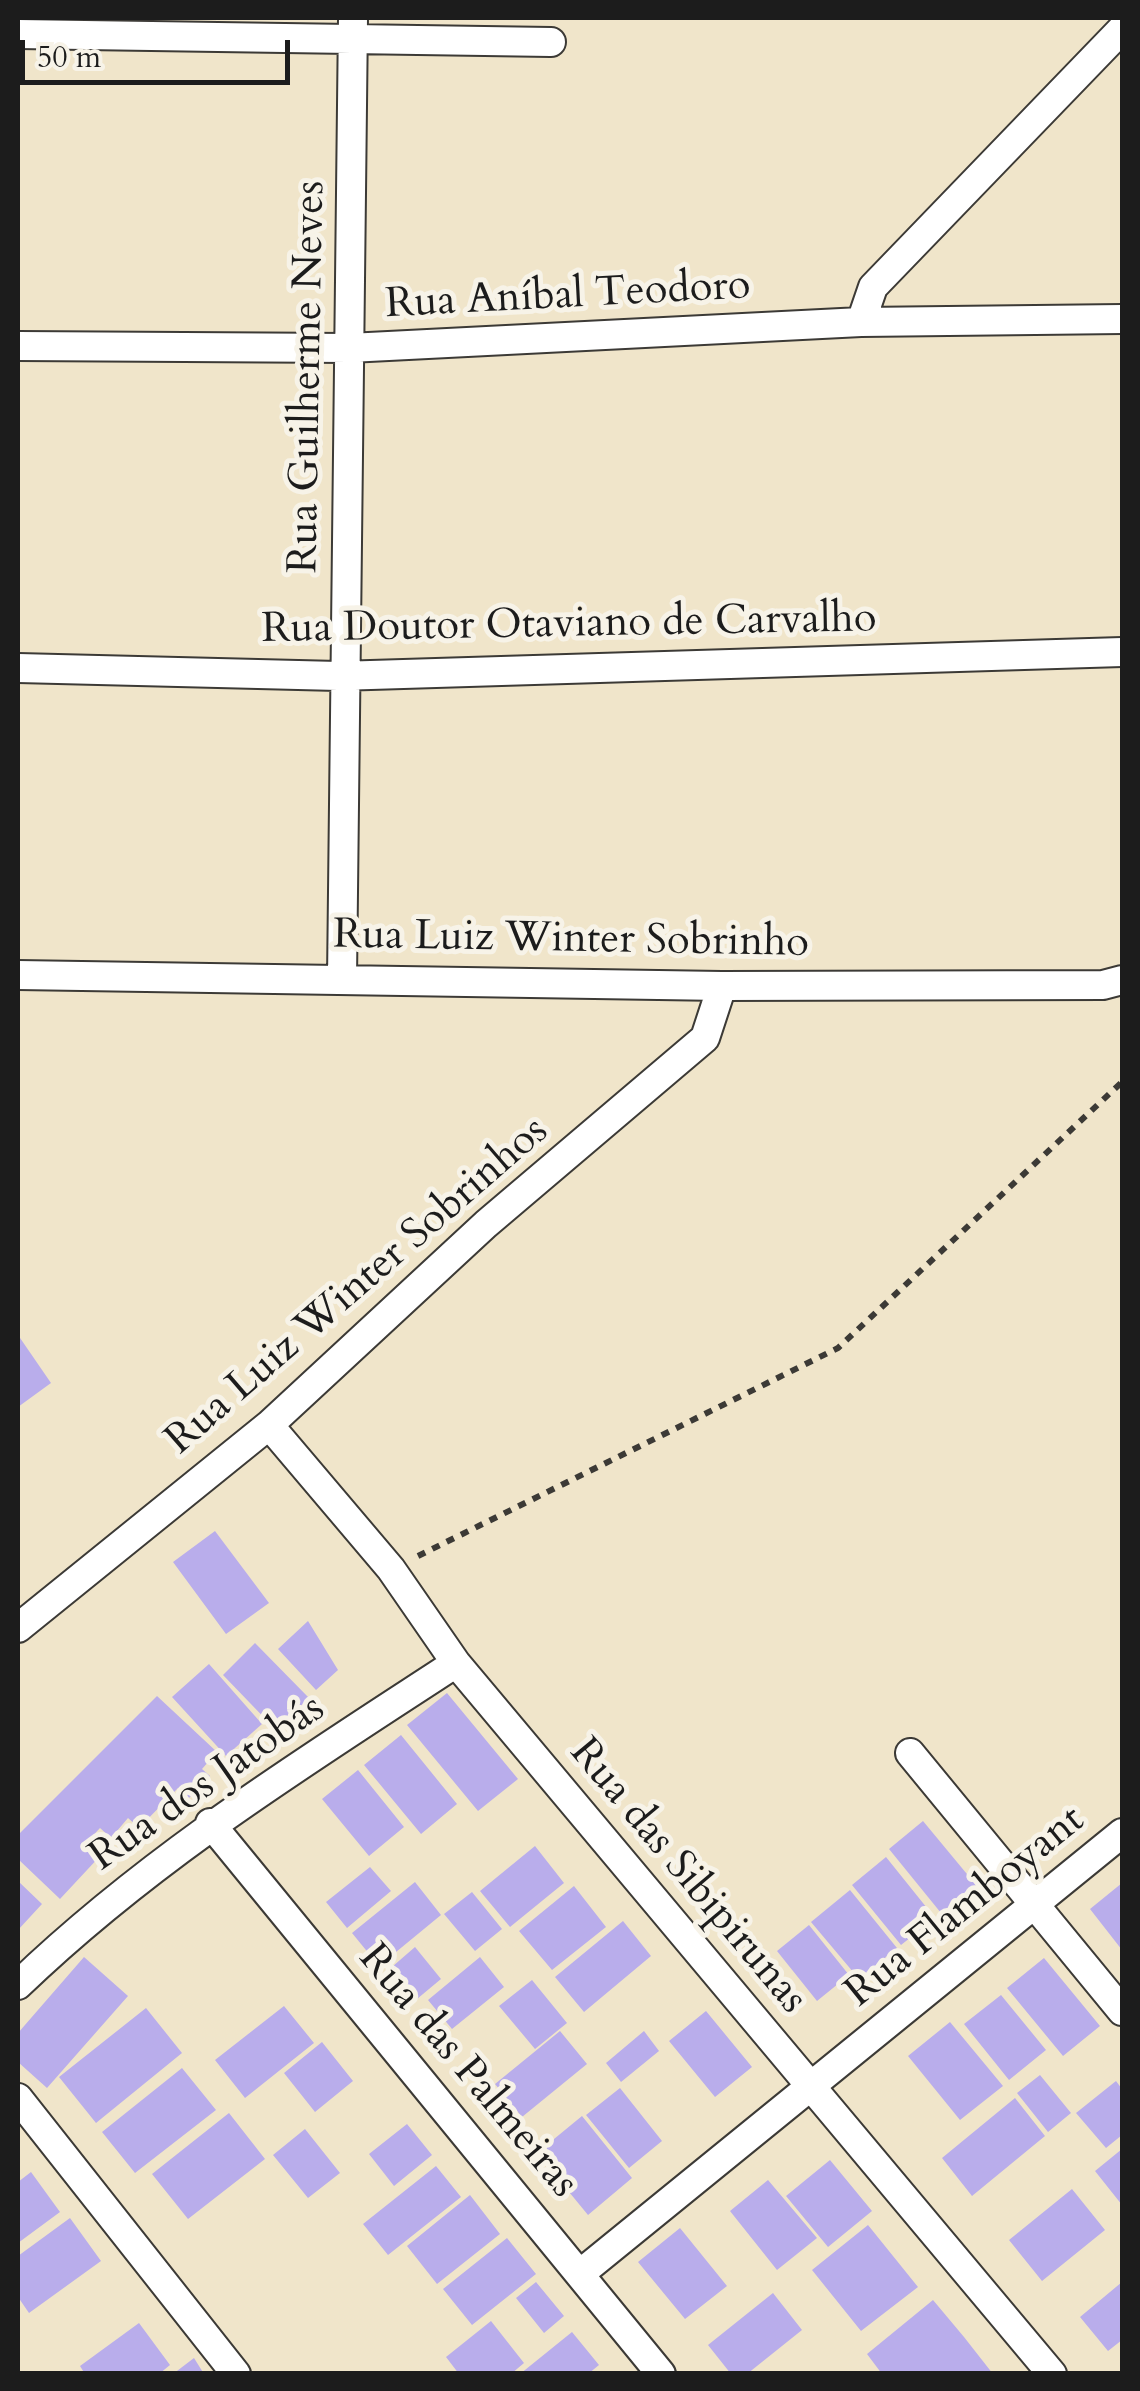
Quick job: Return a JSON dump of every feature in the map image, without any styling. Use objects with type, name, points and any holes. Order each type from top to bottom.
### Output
[{"type":"street","points":[[18,34],[353,27],[551,42]]},
{"type":"street","name":"Rua Guilherme Neves","points":[[342,978],[353,27]]},
{"type":"street","points":[[861,322],[873,287],[1122,29]]},
{"type":"street","name":"Rua Aníbal Teodoro","points":[[18,346],[349,348],[861,322],[1122,318]]},
{"type":"street","name":"Rua Doutor Otaviano de Carvalho","points":[[18,668],[345,676],[1122,652]]},
{"type":"street","name":"Rua Luiz Winter Sobrinho","points":[[18,975],[722,986],[1103,985],[1122,980]]},
{"type":"street","name":"Rua Luiz Winter Sobrinhos","points":[[18,1628],[270,1425],[486,1224],[705,1038],[722,986]]},
{"type":"street","name":"Rua das Sibipirunas","points":[[270,1425],[391,1570],[456,1663],[1052,2374]]},
{"type":"street","name":"Rua dos Jatobás","points":[[18,1985],[83,1922],[210,1824],[456,1663]]},
{"type":"street","points":[[910,1753],[1122,2011]]},
{"type":"street","name":"Rua das Palmeiras","points":[[210,1824],[661,2374]]},
{"type":"street","name":"Rua Flamboyant","points":[[581,2273],[1122,1832]]},
{"type":"street","points":[[18,2098],[236,2374]]},
{"type":"path","points":[[391,1570],[838,1348],[1122,1082]]},
{"type":"building","points":[[18,1335],[51,1383],[18,1407]]},
{"type":"building","points":[[215,1531],[269,1603],[226,1634],[173,1562]]},
{"type":"building","points":[[308,1621],[338,1670],[316,1690],[278,1649]]},
{"type":"building","points":[[255,1643],[309,1698],[276,1730],[223,1675]]},
{"type":"building","points":[[209,1664],[262,1724],[226,1756],[172,1697]]},
{"type":"building","points":[[447,1693],[518,1779],[478,1811],[407,1725]]},
{"type":"building","points":[[157,1696],[217,1752],[202,1769],[210,1776],[189,1798],[178,1788],[139,1828],[128,1818],[111,1838],[100,1828],[87,1842],[101,1855],[60,1899],[18,1859],[18,1835]]},
{"type":"building","points":[[401,1735],[457,1804],[421,1834],[364,1765]]},
{"type":"building","points":[[358,1770],[404,1827],[369,1856],[322,1799]]},
{"type":"building","points":[[923,1821],[976,1885],[941,1913],[889,1849]]},
{"type":"building","points":[[535,1846],[564,1883],[510,1927],[480,1891]]},
{"type":"building","points":[[886,1857],[935,1918],[901,1945],[852,1885]]},
{"type":"building","points":[[370,1867],[391,1891],[347,1928],[326,1902]]},
{"type":"building","points":[[18,1881],[42,1904],[18,1930]]},
{"type":"building","points":[[415,1882],[441,1915],[379,1966],[352,1933]]},
{"type":"building","points":[[1122,1883],[1122,1950],[1090,1909]]},
{"type":"building","points":[[574,1886],[606,1927],[552,1970],[519,1931]]},
{"type":"building","points":[[850,1890],[897,1948],[859,1979],[811,1922]]},
{"type":"building","points":[[472,1892],[502,1929],[475,1951],[444,1914]]},
{"type":"building","points":[[623,1921],[651,1956],[584,2012],[555,1977]]},
{"type":"building","points":[[809,1925],[849,1975],[817,2001],[777,1951]]},
{"type":"building","points":[[415,1947],[441,1979],[411,2004],[385,1973]]},
{"type":"building","points":[[84,1957],[128,1996],[47,2088],[18,2062],[18,2033]]},
{"type":"building","points":[[480,1957],[504,1987],[452,2029],[428,2000]]},
{"type":"building","points":[[1044,1958],[1100,2026],[1063,2056],[1007,1988]]},
{"type":"building","points":[[532,1980],[567,2023],[535,2049],[499,2006]]},
{"type":"building","points":[[1001,1995],[1046,2050],[1009,2080],[964,2024]]},
{"type":"building","points":[[284,2006],[314,2043],[245,2098],[215,2060]]},
{"type":"building","points":[[146,2008],[182,2053],[96,2123],[59,2077]]},
{"type":"building","points":[[706,2011],[752,2067],[715,2097],[669,2041]]},
{"type":"building","points":[[950,2022],[1003,2086],[960,2120],[908,2056]]},
{"type":"building","points":[[560,2031],[587,2064],[522,2117],[495,2084]]},
{"type":"building","points":[[644,2031],[659,2051],[621,2082],[606,2063]]},
{"type":"building","points":[[322,2042],[353,2081],[315,2112],[284,2073]]},
{"type":"building","points":[[182,2068],[216,2110],[135,2173],[102,2132]]},
{"type":"building","points":[[1040,2075],[1071,2113],[1048,2132],[1017,2093]]},
{"type":"building","points":[[1116,2081],[1122,2089],[1122,2135],[1106,2148],[1076,2113]]},
{"type":"building","points":[[620,2088],[662,2141],[629,2168],[586,2115]]},
{"type":"building","points":[[1015,2098],[1045,2136],[972,2196],[942,2158]]},
{"type":"building","points":[[229,2113],[265,2159],[188,2219],[152,2174]]},
{"type":"building","points":[[582,2116],[632,2178],[588,2215],[537,2153]]},
{"type":"building","points":[[407,2124],[432,2155],[394,2186],[369,2154]]},
{"type":"building","points":[[305,2129],[340,2173],[308,2198],[273,2155]]},
{"type":"building","points":[[1122,2149],[1122,2205],[1095,2171]]},
{"type":"building","points":[[830,2160],[872,2211],[828,2247],[786,2196]]},
{"type":"building","points":[[436,2166],[461,2197],[388,2255],[363,2224]]},
{"type":"building","points":[[31,2172],[60,2212],[18,2243],[18,2182]]},
{"type":"building","points":[[768,2180],[817,2238],[777,2270],[730,2211]]},
{"type":"building","points":[[1072,2189],[1105,2230],[1042,2281],[1009,2240]]},
{"type":"building","points":[[470,2195],[500,2234],[437,2284],[407,2246]]},
{"type":"building","points":[[70,2218],[101,2261],[29,2313],[18,2297],[18,2256]]},
{"type":"building","points":[[868,2225],[918,2287],[861,2331],[812,2270]]},
{"type":"building","points":[[680,2228],[727,2286],[685,2319],[638,2262]]},
{"type":"building","points":[[507,2238],[536,2274],[472,2325],[443,2289]]},
{"type":"building","points":[[536,2282],[564,2316],[544,2333],[516,2298]]},
{"type":"building","points":[[1122,2282],[1122,2340],[1108,2351],[1080,2317]]},
{"type":"building","points":[[773,2293],[802,2330],[747,2374],[731,2374],[708,2345]]},
{"type":"building","points":[[933,2300],[993,2374],[882,2374],[867,2354]]},
{"type":"building","points":[[491,2321],[524,2363],[511,2374],[459,2374],[446,2357]]},
{"type":"building","points":[[139,2323],[170,2365],[159,2374],[85,2374],[80,2366]]},
{"type":"building","points":[[572,2332],[599,2365],[588,2374],[520,2374]]},
{"type":"building","points":[[194,2358],[204,2374],[173,2374]]}]
